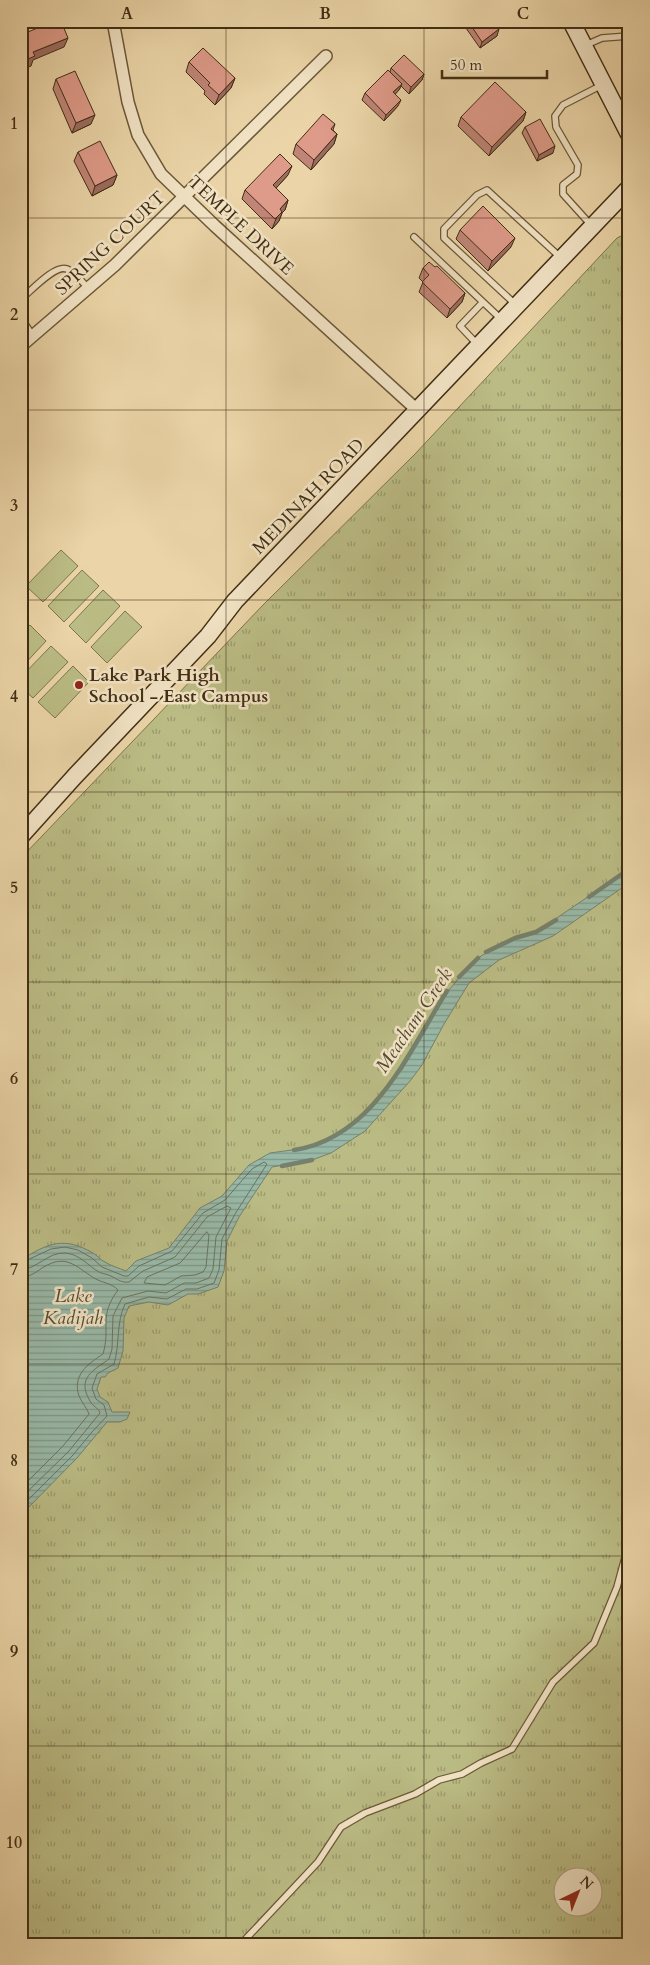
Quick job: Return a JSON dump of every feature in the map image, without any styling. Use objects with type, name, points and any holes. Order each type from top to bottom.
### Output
[{"type":"main road","points":[[571,21],[629,134]]},
{"type":"main road","name":"MEDINAH ROAD","points":[[21,836],[75,776],[208,636],[235,601],[629,188]]},
{"type":"street","name":"TEMPLE DRIVE","points":[[113,21],[128,102],[138,135],[161,174],[417,410]]},
{"type":"street","name":"SPRING COURT","points":[[21,346],[115,265],[326,56]]},
{"type":"lane","points":[[584,46],[602,38],[629,36]]},
{"type":"lane","points":[[592,226],[563,194],[563,185],[577,174],[578,165],[556,127],[555,116],[562,105],[603,84]]},
{"type":"lane","points":[[516,306],[444,238],[444,229],[477,195],[487,190],[562,259]]},
{"type":"lane","points":[[414,237],[503,320]]},
{"type":"lane","points":[[21,299],[56,269],[66,268],[76,275],[88,288]]},
{"type":"lane","points":[[479,346],[460,326],[483,302]]},
{"type":"lane","points":[[21,318],[33,336]]},
{"type":"lane","points":[[241,1944],[318,1862],[341,1827],[365,1813],[415,1794],[439,1780],[462,1774],[512,1749],[553,1682],[594,1643],[617,1587],[629,1543]]},
{"type":"green space","points":[[629,232],[629,1944],[21,1944],[21,858],[264,604],[415,454],[617,238]]},
{"type":"green space","points":[[61,550],[78,566],[43,602],[26,586]]},
{"type":"green space","points":[[82,570],[99,586],[64,622],[48,606]]},
{"type":"green space","points":[[103,590],[120,606],[86,643],[69,626]]},
{"type":"green space","points":[[125,611],[142,627],[107,663],[91,647]]},
{"type":"green space","points":[[30,625],[46,641],[21,668],[21,634]]},
{"type":"green space","points":[[51,646],[68,662],[33,698],[21,687],[21,677]]},
{"type":"green space","points":[[73,666],[89,682],[55,718],[38,702]]},
{"type":"water","name":"Lake Kadijah","points":[[629,869],[629,883],[553,936],[499,960],[469,983],[422,1065],[365,1131],[331,1153],[312,1160],[272,1167],[239,1217],[227,1241],[224,1271],[218,1287],[198,1294],[188,1294],[168,1305],[149,1302],[129,1306],[124,1318],[123,1351],[118,1368],[108,1373],[105,1377],[101,1377],[97,1389],[100,1397],[108,1402],[112,1412],[130,1412],[127,1419],[120,1422],[107,1422],[77,1458],[21,1515],[21,1260],[40,1249],[65,1243],[83,1248],[107,1263],[126,1271],[136,1261],[169,1248],[200,1208],[222,1196],[249,1165],[270,1153],[313,1147],[333,1138],[351,1126],[402,1070],[448,991],[474,961],[490,950],[515,938],[536,932]]},
{"type":"building","points":[[54,21],[61,21],[68,38],[33,52],[35,56],[21,62],[21,35]]},
{"type":"building","points":[[468,21],[493,21],[499,29],[482,42]]},
{"type":"building","points":[[203,48],[235,78],[219,95],[189,62]]},
{"type":"building","points":[[404,55],[424,74],[411,87],[391,68]]},
{"type":"building","points":[[388,70],[402,84],[393,92],[401,100],[386,115],[365,93]]},
{"type":"building","points":[[75,71],[95,115],[76,123],[56,79]]},
{"type":"building","points":[[495,82],[526,112],[492,147],[461,117]]},
{"type":"building","points":[[323,114],[335,124],[331,129],[337,134],[314,160],[296,144]]},
{"type":"building","points":[[540,119],[555,146],[539,155],[525,127]]},
{"type":"building","points":[[100,141],[117,175],[95,186],[78,152]]},
{"type":"building","points":[[280,154],[292,166],[273,185],[288,200],[280,209],[282,212],[275,219],[245,190]]},
{"type":"building","points":[[483,206],[515,238],[492,261],[460,230]]},
{"type":"building","points":[[429,262],[435,267],[437,266],[465,293],[450,309],[422,282],[429,275],[423,268]]},
{"type":"waterway","name":"Meacham Creek","points":[[589,897],[629,869]]},
{"type":"waterway","name":"Meacham Creek","points":[[486,952],[515,938],[536,932],[556,920]]},
{"type":"waterway","name":"Meacham Creek","points":[[459,977],[478,958]]},
{"type":"waterway","name":"Meacham Creek","points":[[294,1150],[322,1142],[346,1129],[368,1110],[403,1065],[447,991]]},
{"type":"waterway","name":"Meacham Creek","points":[[282,1166],[312,1160]]},
{"type":"place","name":"Lake Park High School - East Campus","points":[[79,685]]}]
